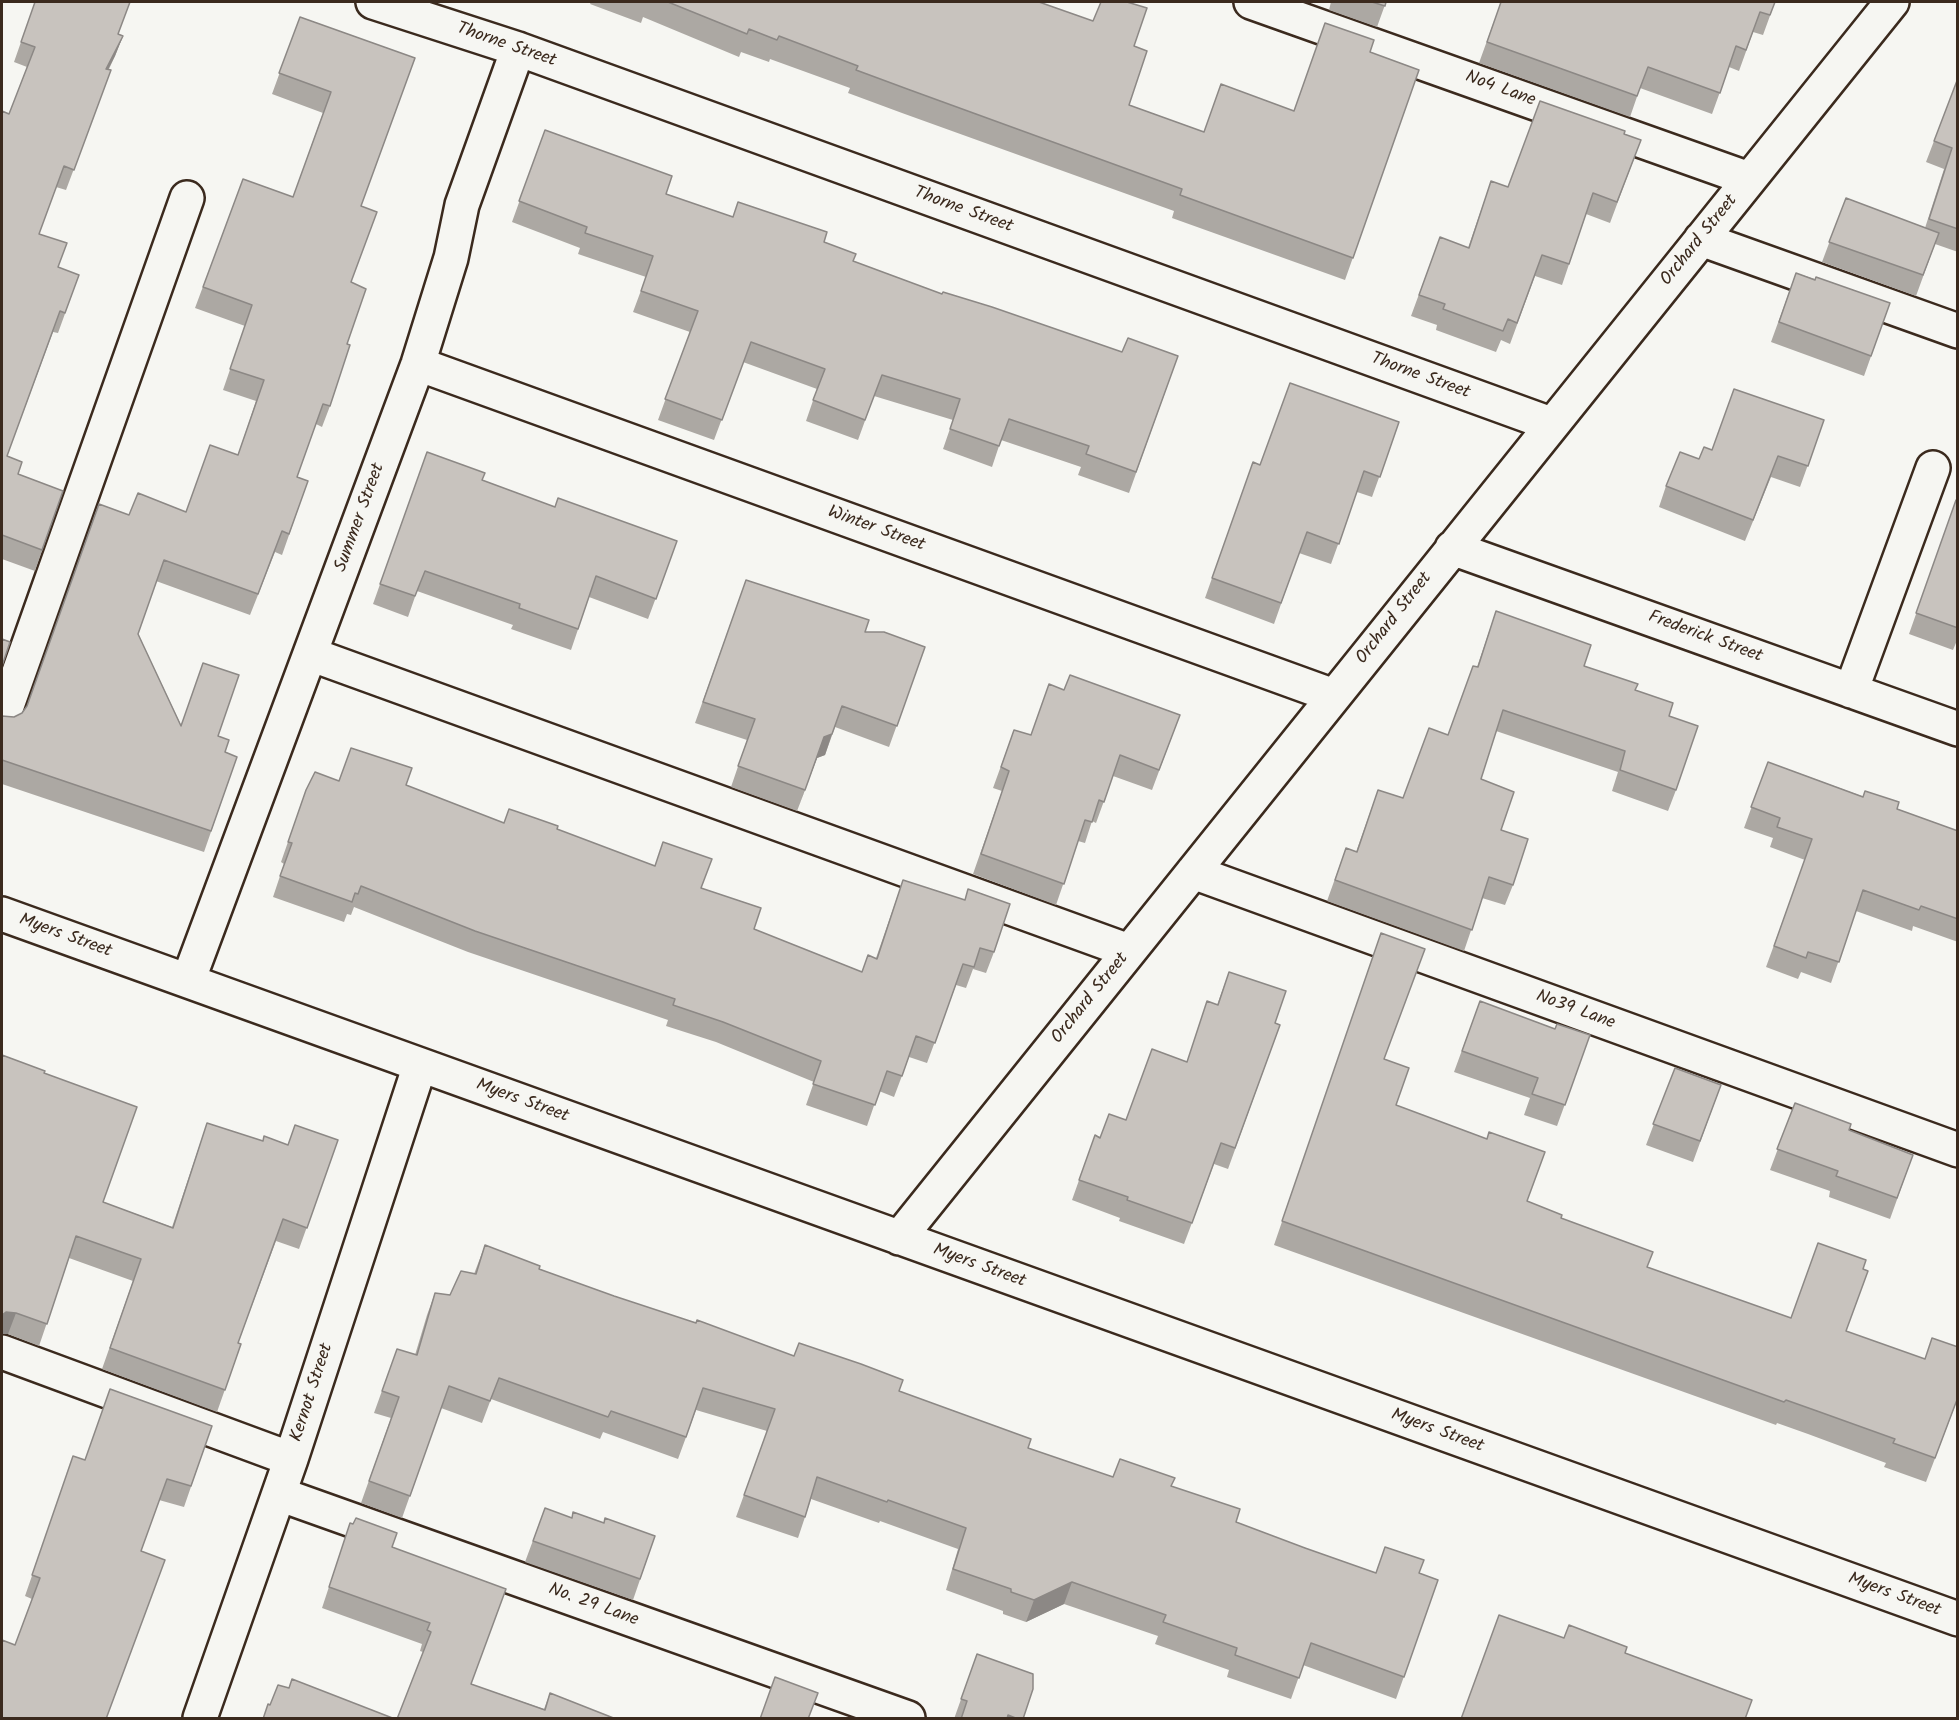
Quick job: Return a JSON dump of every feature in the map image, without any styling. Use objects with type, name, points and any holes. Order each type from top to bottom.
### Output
[{"type":"street","name":"Thorne Street","points":[[373,2],[518,49],[1551,424]]},
{"type":"street","name":"No4 Lane","points":[[1251,2],[1749,179]]},
{"type":"street","name":"Orchard Street","points":[[899,1238],[1892,2]]},
{"type":"street","name":"Summer Street","points":[[188,981],[418,363],[451,258],[462,205],[518,49]]},
{"type":"street","points":[[2,720],[187,198]]},
{"type":"street","points":[[1701,239],[1958,331]]},
{"type":"street","name":"Winter Street","points":[[418,363],[1334,696]]},
{"type":"street","points":[[1851,691],[1933,468]]},
{"type":"street","name":"Frederick Street","points":[[1452,548],[1958,729]]},
{"type":"street","points":[[310,654],[1129,951]]},
{"type":"street","name":"No39 Lane","points":[[1193,872],[1958,1150]]},
{"type":"street","name":"Myers Street","points":[[2,914],[1958,1619]]},
{"type":"street","name":"Kernot Street","points":[[200,1719],[291,1459],[420,1065]]},
{"type":"street","points":[[2,1352],[291,1459]]},
{"type":"street","name":"No. 29 Lane","points":[[279,1494],[908,1719]]},
{"type":"building","points":[[35,2],[130,2],[118,34],[123,36],[106,69],[111,70],[74,170],[64,166],[39,234],[67,243],[58,267],[79,275],[65,313],[60,311],[7,456],[22,462],[18,474],[63,491],[42,550],[2,535],[2,111],[9,114],[35,47],[21,42]]},
{"type":"building","points":[[668,2],[1039,2],[1093,21],[1101,2],[1127,2],[1147,8],[1134,46],[1147,51],[1129,105],[1204,132],[1221,84],[1294,111],[1325,23],[1374,40],[1370,52],[1419,70],[1353,258],[1180,195],[1182,189],[856,70],[858,66],[779,36],[777,40],[749,29],[747,34]]},
{"type":"building","points":[[1372,2],[1386,2],[1385,6]]},
{"type":"building","points":[[1501,2],[1775,2],[1770,15],[1760,12],[1746,50],[1736,46],[1720,93],[1648,67],[1637,96],[1487,42]]},
{"type":"building","points":[[300,17],[415,58],[361,206],[377,212],[351,282],[366,289],[347,344],[350,345],[330,406],[323,404],[297,477],[308,481],[289,534],[282,531],[258,594],[164,560],[138,634],[181,726],[203,663],[239,675],[218,736],[229,740],[225,752],[237,757],[211,831],[2,760],[2,716],[14,717],[22,713],[27,706],[99,504],[129,515],[138,493],[186,512],[210,445],[238,455],[264,380],[230,369],[252,305],[203,287],[243,179],[293,197],[331,92],[279,73]]},
{"type":"building","points":[[1958,78],[1958,229],[1929,219],[1952,148],[1934,141]]},
{"type":"building","points":[[1540,101],[1625,131],[1624,134],[1641,140],[1617,202],[1593,193],[1569,264],[1542,255],[1517,323],[1508,319],[1503,331],[1443,309],[1445,304],[1419,295],[1440,237],[1469,248],[1491,181],[1508,187]]},
{"type":"building","points":[[545,130],[672,176],[666,194],[733,217],[738,202],[827,232],[824,242],[856,254],[853,261],[942,294],[943,292],[992,307],[1122,352],[1128,338],[1178,356],[1136,472],[1086,454],[1089,446],[1009,419],[999,446],[950,429],[960,399],[882,375],[865,420],[813,400],[825,369],[751,342],[722,420],[665,399],[698,311],[641,291],[653,256],[585,233],[587,227],[519,201]]},
{"type":"building","points":[[1846,198],[1939,233],[1923,275],[1829,242]]},
{"type":"building","points":[[1796,273],[1815,280],[1816,277],[1890,303],[1871,356],[1779,322]]},
{"type":"building","points":[[1290,383],[1399,422],[1380,477],[1364,471],[1339,544],[1307,532],[1281,603],[1212,578],[1253,462],[1260,465]]},
{"type":"building","points":[[1734,389],[1824,420],[1808,466],[1778,456],[1753,520],[1666,486],[1680,452],[1699,459],[1704,447],[1712,450]]},
{"type":"building","points":[[427,452],[485,473],[482,480],[555,507],[558,498],[677,541],[656,599],[596,576],[578,629],[519,608],[520,604],[425,571],[415,596],[380,584]]},
{"type":"building","points":[[1956,500],[1958,500],[1958,628],[1916,613]]},
{"type":"building","points":[[746,580],[869,620],[865,632],[884,632],[925,647],[897,726],[842,706],[832,734],[824,737],[805,790],[738,766],[755,719],[703,702]]},
{"type":"building","points":[[1496,611],[1591,645],[1584,666],[1638,684],[1635,690],[1673,703],[1669,716],[1698,726],[1676,790],[1620,770],[1625,751],[1503,710],[1481,779],[1514,792],[1501,830],[1528,839],[1513,885],[1489,877],[1472,930],[1335,880],[1346,848],[1357,852],[1378,790],[1403,798],[1429,728],[1448,735],[1473,666],[1478,667]]},
{"type":"building","points":[[2,639],[10,642],[2,666]]},
{"type":"building","points":[[1070,675],[1180,715],[1159,770],[1120,755],[1104,802],[1099,800],[1092,822],[1085,820],[1064,884],[981,854],[1009,771],[1001,767],[1014,730],[1031,735],[1049,684],[1064,690]]},
{"type":"building","points":[[351,748],[412,768],[406,785],[504,823],[509,809],[558,826],[557,829],[655,866],[663,842],[712,859],[701,888],[761,908],[754,929],[862,972],[868,955],[877,959],[903,880],[965,900],[968,889],[1010,904],[994,952],[980,948],[974,967],[963,964],[935,1043],[916,1036],[902,1076],[887,1071],[875,1105],[813,1084],[821,1061],[673,1005],[675,999],[475,931],[361,886],[352,902],[280,876],[292,843],[288,842],[306,790],[315,772],[339,781]]},
{"type":"building","points":[[1768,762],[1863,797],[1865,791],[1899,802],[1897,809],[1958,831],[1958,919],[1921,906],[1919,910],[1863,890],[1839,962],[1808,952],[1806,958],[1774,946],[1812,839],[1777,827],[1780,818],[1751,807]]},
{"type":"building","points":[[1381,933],[1425,949],[1384,1059],[1409,1068],[1396,1105],[1487,1139],[1489,1132],[1545,1152],[1527,1201],[1562,1215],[1561,1218],[1653,1252],[1647,1267],[1791,1318],[1818,1243],[1866,1260],[1863,1269],[1868,1271],[1846,1331],[1925,1359],[1932,1338],[1958,1347],[1958,1397],[1935,1458],[1893,1443],[1895,1439],[1786,1400],[1784,1402],[1282,1221]]},
{"type":"building","points":[[1229,972],[1286,991],[1275,1023],[1280,1025],[1235,1148],[1221,1143],[1192,1223],[1079,1180],[1095,1135],[1100,1138],[1109,1114],[1126,1120],[1152,1049],[1187,1062],[1207,1001],[1218,1005]]},
{"type":"building","points":[[1480,1001],[1555,1029],[1557,1024],[1590,1035],[1565,1105],[1532,1094],[1538,1078],[1462,1051]]},
{"type":"building","points":[[2,1055],[137,1107],[103,1202],[173,1228],[207,1123],[263,1141],[264,1136],[288,1145],[295,1125],[338,1140],[307,1228],[283,1219],[238,1343],[241,1344],[225,1390],[110,1348],[141,1259],[76,1236],[47,1324],[16,1313],[6,1312],[2,1315]]},
{"type":"building","points":[[1675,1068],[1721,1085],[1700,1141],[1653,1124]]},
{"type":"building","points":[[1795,1103],[1851,1124],[1849,1130],[1913,1155],[1897,1198],[1836,1176],[1838,1171],[1777,1149]]},
{"type":"building","points":[[485,1245],[540,1266],[539,1269],[614,1296],[696,1323],[697,1320],[794,1356],[799,1343],[861,1364],[903,1380],[899,1391],[1031,1439],[1028,1448],[1113,1477],[1120,1459],[1175,1478],[1171,1486],[1240,1509],[1236,1522],[1376,1573],[1385,1547],[1424,1560],[1419,1573],[1438,1580],[1404,1677],[1311,1643],[1299,1678],[1235,1655],[1237,1648],[1163,1622],[1166,1615],[1072,1582],[1034,1600],[1011,1592],[1011,1589],[953,1569],[966,1528],[817,1477],[805,1517],[744,1495],[775,1409],[703,1388],[686,1437],[611,1411],[608,1417],[499,1378],[490,1401],[449,1386],[410,1496],[369,1481],[399,1397],[382,1391],[397,1349],[417,1355],[435,1293],[450,1295],[461,1271],[476,1274]]},
{"type":"building","points":[[110,1389],[212,1426],[191,1486],[167,1479],[141,1551],[165,1560],[106,1719],[2,1719],[2,1640],[15,1645],[40,1578],[32,1575],[73,1456],[85,1460]]},
{"type":"building","points":[[545,1508],[572,1518],[573,1512],[604,1523],[605,1518],[655,1536],[640,1579],[533,1541]]},
{"type":"building","points":[[356,1518],[397,1533],[392,1547],[506,1589],[471,1684],[545,1710],[550,1693],[616,1719],[397,1719],[431,1632],[427,1630],[430,1623],[329,1587],[350,1523],[353,1524]]},
{"type":"building","points":[[1499,1615],[1564,1638],[1569,1625],[1627,1647],[1625,1653],[1752,1700],[1745,1719],[1461,1719]]},
{"type":"building","points":[[977,1654],[1033,1674],[1033,1689],[1023,1719],[1008,1715],[1007,1719],[961,1719],[967,1701],[961,1699]]},
{"type":"building","points":[[775,1677],[818,1693],[808,1719],[760,1719]]},
{"type":"building","points":[[292,1679],[395,1719],[263,1719],[278,1685],[289,1688]]}]
